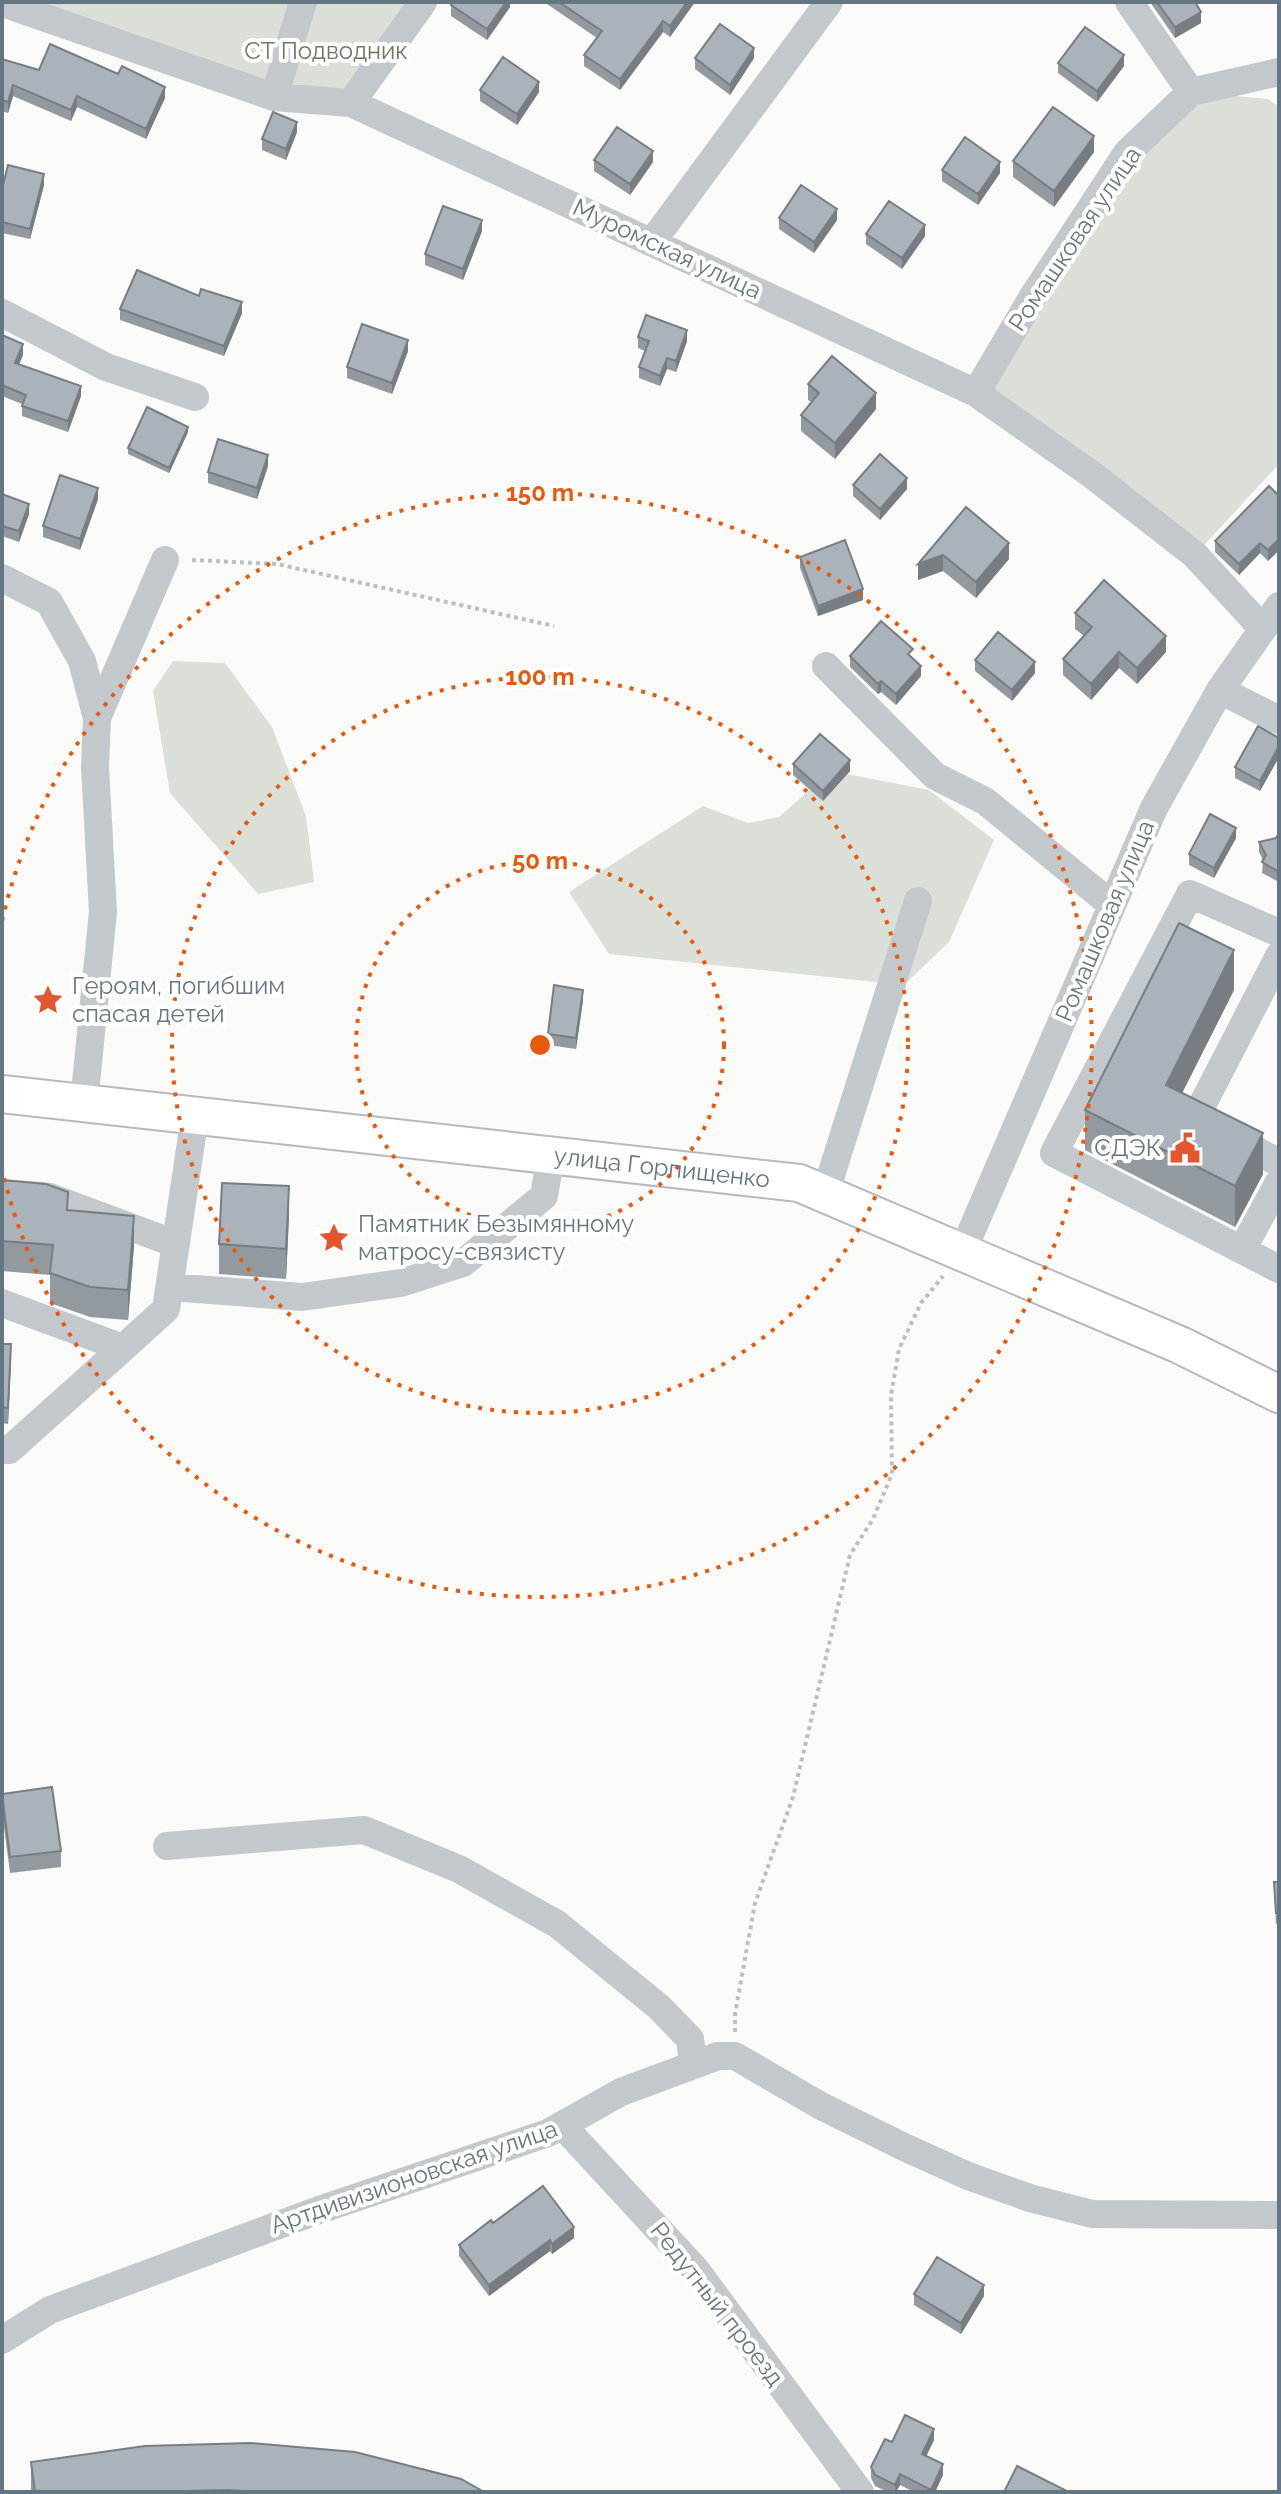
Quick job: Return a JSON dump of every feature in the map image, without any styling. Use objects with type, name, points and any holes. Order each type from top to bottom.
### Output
[{"type":"main road","name":"улица Горпищенко","points":[[2,1094],[799,1183],[1180,1345],[1279,1394]]},
{"type":"street","points":[[274,97],[303,2]]},
{"type":"street","points":[[351,103],[423,2]]},
{"type":"street","points":[[652,242],[829,2]]},
{"type":"street","points":[[1129,2],[1191,92],[1279,72]]},
{"type":"street","name":"Муромская улица","points":[[2,3],[274,97],[351,103],[976,393],[1091,474],[1271,617]]},
{"type":"street","name":"Ромашковая улица","points":[[976,393],[1032,298],[1127,153],[1191,92]]},
{"type":"street","points":[[2,313],[106,367],[195,397]]},
{"type":"street","points":[[97,718],[165,560]]},
{"type":"street","points":[[2,578],[49,602],[82,661],[97,718],[95,767],[103,912],[84,1103]]},
{"type":"street","name":"Ромашковая улица","points":[[962,1253],[1154,808],[1220,690],[1271,617]]},
{"type":"street","points":[[826,666],[935,776],[985,801],[1112,905]]},
{"type":"street","points":[[1220,690],[1279,720]]},
{"type":"street","points":[[1279,933],[1190,894],[1054,1153],[1279,1269]]},
{"type":"street","points":[[825,1194],[918,901]]},
{"type":"street","points":[[1279,956],[1196,1117],[1279,1163]]},
{"type":"street","points":[[2,1450],[9,1450],[166,1309],[195,1116]]},
{"type":"street","points":[[170,1287],[302,1297],[401,1283],[463,1263],[544,1196],[551,1155]]},
{"type":"street","points":[[1242,1250],[1279,1182]]},
{"type":"street","points":[[2,1193],[50,1197],[176,1244]]},
{"type":"street","points":[[2,1303],[123,1348]]},
{"type":"street","points":[[167,1846],[364,1830],[438,1860],[557,1924],[659,2007],[690,2039],[693,2063]]},
{"type":"street","name":"Артдивизионовская улица","points":[[2,2340],[39,2316],[99,2291],[563,2126],[621,2092],[693,2063],[718,2056],[735,2056]]},
{"type":"street","points":[[735,2056],[821,2106],[904,2147],[968,2176],[1030,2198],[1092,2214],[1279,2215]]},
{"type":"street","name":"Редутный проезд","points":[[563,2126],[696,2270],[860,2492]]},
{"type":"path","points":[[165,560],[277,564],[554,626]]},
{"type":"path","points":[[735,2056],[735,2014],[755,1903],[793,1797],[850,1555],[873,1519],[892,1474],[891,1395],[899,1349],[921,1303],[962,1253]]},
{"type":"green space","name":"СТ Подводник","points":[[2,2],[423,2],[351,103],[256,92]]},
{"type":"green space","points":[[1191,92],[1268,99],[1279,107],[1279,464],[1195,555],[976,393],[1032,298]]},
{"type":"green space","points":[[173,661],[225,663],[272,727],[306,816],[314,882],[258,894],[170,793],[153,691]]},
{"type":"green space","points":[[831,771],[929,790],[994,840],[949,942],[904,985],[609,954],[569,892],[703,806],[748,823],[779,817]]},
{"type":"building","points":[[453,2],[506,2],[487,29],[451,5]]},
{"type":"building","points":[[559,2],[687,2],[670,26],[663,21],[620,79],[584,55],[602,31]]},
{"type":"building","points":[[1157,2],[1195,2],[1201,12],[1175,27]]},
{"type":"building","points":[[720,24],[754,48],[730,85],[695,58]]},
{"type":"building","points":[[1085,27],[1124,55],[1097,91],[1058,63]]},
{"type":"building","points":[[50,44],[118,74],[122,66],[165,87],[146,129],[77,96],[71,110],[13,85],[8,102],[2,100],[2,59],[39,70]]},
{"type":"building","points":[[503,57],[539,82],[517,114],[480,90]]},
{"type":"building","points":[[1053,107],[1094,136],[1054,191],[1013,161]]},
{"type":"building","points":[[273,112],[297,122],[286,149],[262,139]]},
{"type":"building","points":[[617,127],[653,151],[630,184],[594,160]]},
{"type":"building","points":[[965,137],[1000,162],[978,194],[942,170]]},
{"type":"building","points":[[8,165],[44,174],[30,229],[2,222],[2,189]]},
{"type":"building","points":[[801,185],[837,209],[814,242],[779,218]]},
{"type":"building","points":[[889,201],[925,225],[902,258],[866,234]]},
{"type":"building","points":[[443,206],[482,220],[463,269],[425,254]]},
{"type":"building","points":[[137,270],[199,296],[201,289],[242,302],[224,346],[120,309]]},
{"type":"building","points":[[646,315],[687,330],[676,361],[667,358],[660,376],[639,367],[649,341],[638,337]]},
{"type":"building","points":[[362,324],[408,340],[392,383],[347,367]]},
{"type":"building","points":[[2,335],[23,344],[15,363],[81,386],[68,421],[22,406],[26,395],[2,385]]},
{"type":"building","points":[[832,356],[876,393],[835,443],[801,415],[819,393],[808,384]]},
{"type":"building","points":[[147,407],[188,427],[169,468],[128,448]]},
{"type":"building","points":[[218,439],[268,455],[257,488],[208,472]]},
{"type":"building","points":[[880,454],[907,478],[880,509],[853,485]]},
{"type":"building","points":[[60,475],[98,488],[80,539],[43,526]]},
{"type":"building","points":[[1269,486],[1279,496],[1279,539],[1268,550],[1260,543],[1239,564],[1215,541]]},
{"type":"building","points":[[2,494],[29,504],[19,531],[2,526]]},
{"type":"building","points":[[966,507],[1009,543],[976,582],[943,555],[918,564]]},
{"type":"building","points":[[845,540],[863,589],[818,606],[800,557]]},
{"type":"building","points":[[1104,580],[1166,636],[1137,668],[1119,652],[1091,684],[1063,659],[1092,627],[1075,613]]},
{"type":"building","points":[[881,621],[913,649],[908,654],[921,666],[896,694],[881,681],[878,684],[850,656]]},
{"type":"building","points":[[998,632],[1035,662],[1012,690],[975,660]]},
{"type":"building","points":[[1258,726],[1279,738],[1279,746],[1260,781],[1235,767]]},
{"type":"building","points":[[820,734],[850,760],[823,791],[793,764]]},
{"type":"building","points":[[1210,814],[1236,828],[1214,868],[1189,854]]},
{"type":"building","points":[[1279,833],[1279,872],[1262,862],[1266,855],[1259,842],[1276,838]]},
{"type":"building","points":[[1179,923],[1234,950],[1166,1085],[1263,1133],[1235,1186],[1085,1110]]},
{"type":"building","points":[[554,985],[583,990],[576,1038],[548,1034]]},
{"type":"building","points":[[2,1180],[46,1184],[68,1192],[67,1210],[134,1216],[128,1290],[90,1287],[50,1273],[53,1245],[2,1241]]},
{"type":"building","points":[[222,1183],[289,1186],[286,1249],[219,1244]]},
{"type":"building","points":[[2,1344],[11,1344],[8,1408],[2,1407]]},
{"type":"building","points":[[52,1787],[61,1851],[10,1857],[2,1794]]},
{"type":"building","points":[[1274,1882],[1279,1882],[1279,1913],[1276,1913]]},
{"type":"building","points":[[543,2186],[574,2227],[552,2244],[550,2240],[489,2285],[459,2245]]},
{"type":"building","points":[[937,2257],[984,2285],[961,2323],[914,2294]]},
{"type":"building","points":[[905,2415],[934,2429],[922,2454],[943,2464],[931,2490],[900,2474],[895,2485],[875,2475],[871,2467],[885,2439],[892,2442]]},
{"type":"building","points":[[250,2443],[355,2452],[461,2479],[484,2492],[35,2492],[31,2462],[145,2446]]},
{"type":"building","points":[[1017,2466],[1067,2491],[1067,2492],[1004,2492]]},
{"type":"place","name":"Героям, погибшим спасая детей","points":[[48,1000]]},
{"type":"place","name":"СДЭК","points":[[1185,1148]]},
{"type":"place","name":"Памятник Безымянному матросу-связисту","points":[[334,1238]]}]
